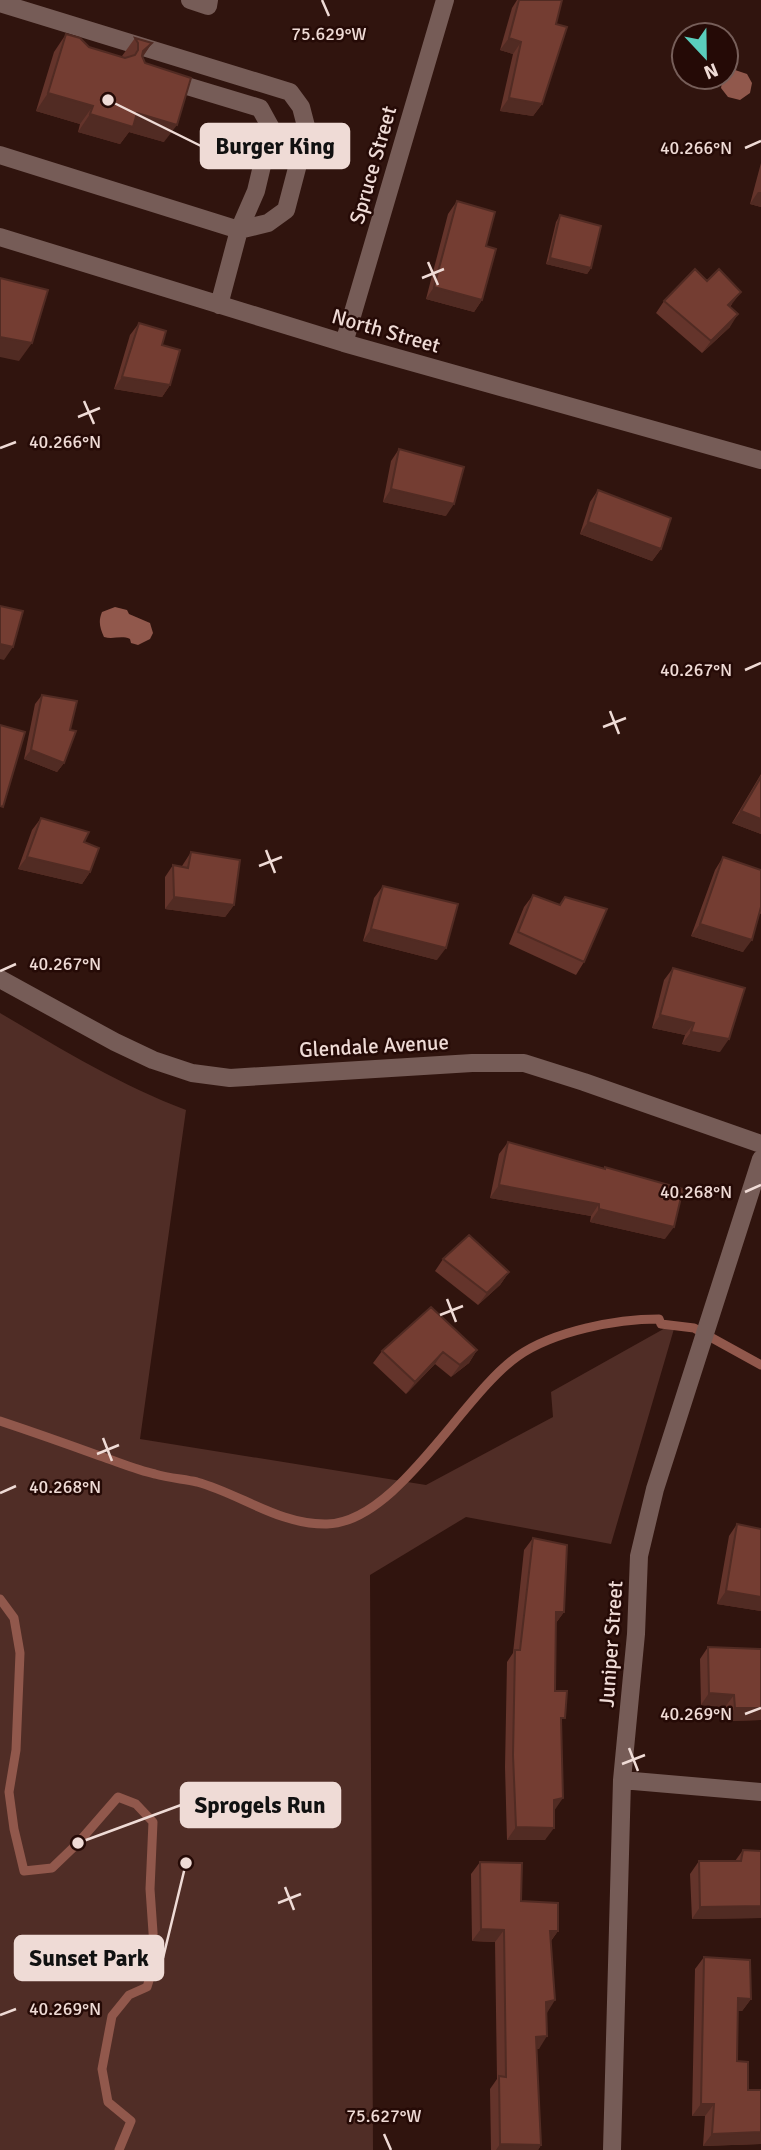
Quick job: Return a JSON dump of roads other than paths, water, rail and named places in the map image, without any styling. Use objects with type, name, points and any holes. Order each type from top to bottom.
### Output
[{"type":"street","points":[[190,0],[208,6],[209,0]]},
{"type":"street","name":"Spruce Street","points":[[344,343],[445,0]]},
{"type":"street","points":[[0,3],[290,92],[301,107],[307,130],[286,210],[268,223],[239,230],[0,155]]},
{"type":"street","points":[[58,21],[73,43]]},
{"type":"street","points":[[154,76],[260,108],[271,128],[257,191],[239,230],[219,305]]},
{"type":"street","name":"North Street","points":[[0,237],[344,343],[761,460]]},
{"type":"street","name":"Glendale Avenue","points":[[0,979],[115,1042],[153,1060],[192,1073],[230,1078],[471,1063],[524,1063],[761,1143]]},
{"type":"street","name":"Juniper Street","points":[[612,2150],[622,1780],[636,1634],[639,1556],[655,1489],[761,1159]]},
{"type":"street","points":[[622,1780],[761,1791]]},
{"type":"waterway","points":[[0,1421],[141,1470],[213,1487],[293,1520],[327,1524],[353,1518],[379,1502],[428,1454],[497,1374],[533,1347],[567,1333],[624,1321],[659,1319],[661,1324],[694,1328],[761,1365]]},
{"type":"waterway","points":[[0,1599],[14,1618],[20,1653],[16,1750],[9,1792],[24,1871],[52,1868],[118,1797],[136,1804],[153,1822],[150,1889],[155,1961],[147,1987],[129,1995],[112,2016],[102,2069],[108,2102],[131,2121],[119,2150]]},
{"type":"place","name":"Burger King","points":[[108,100]]},
{"type":"place","name":"Sprogels Run","points":[[78,1843]]},
{"type":"place","name":"Sunset Park","points":[[186,1863]]}]
